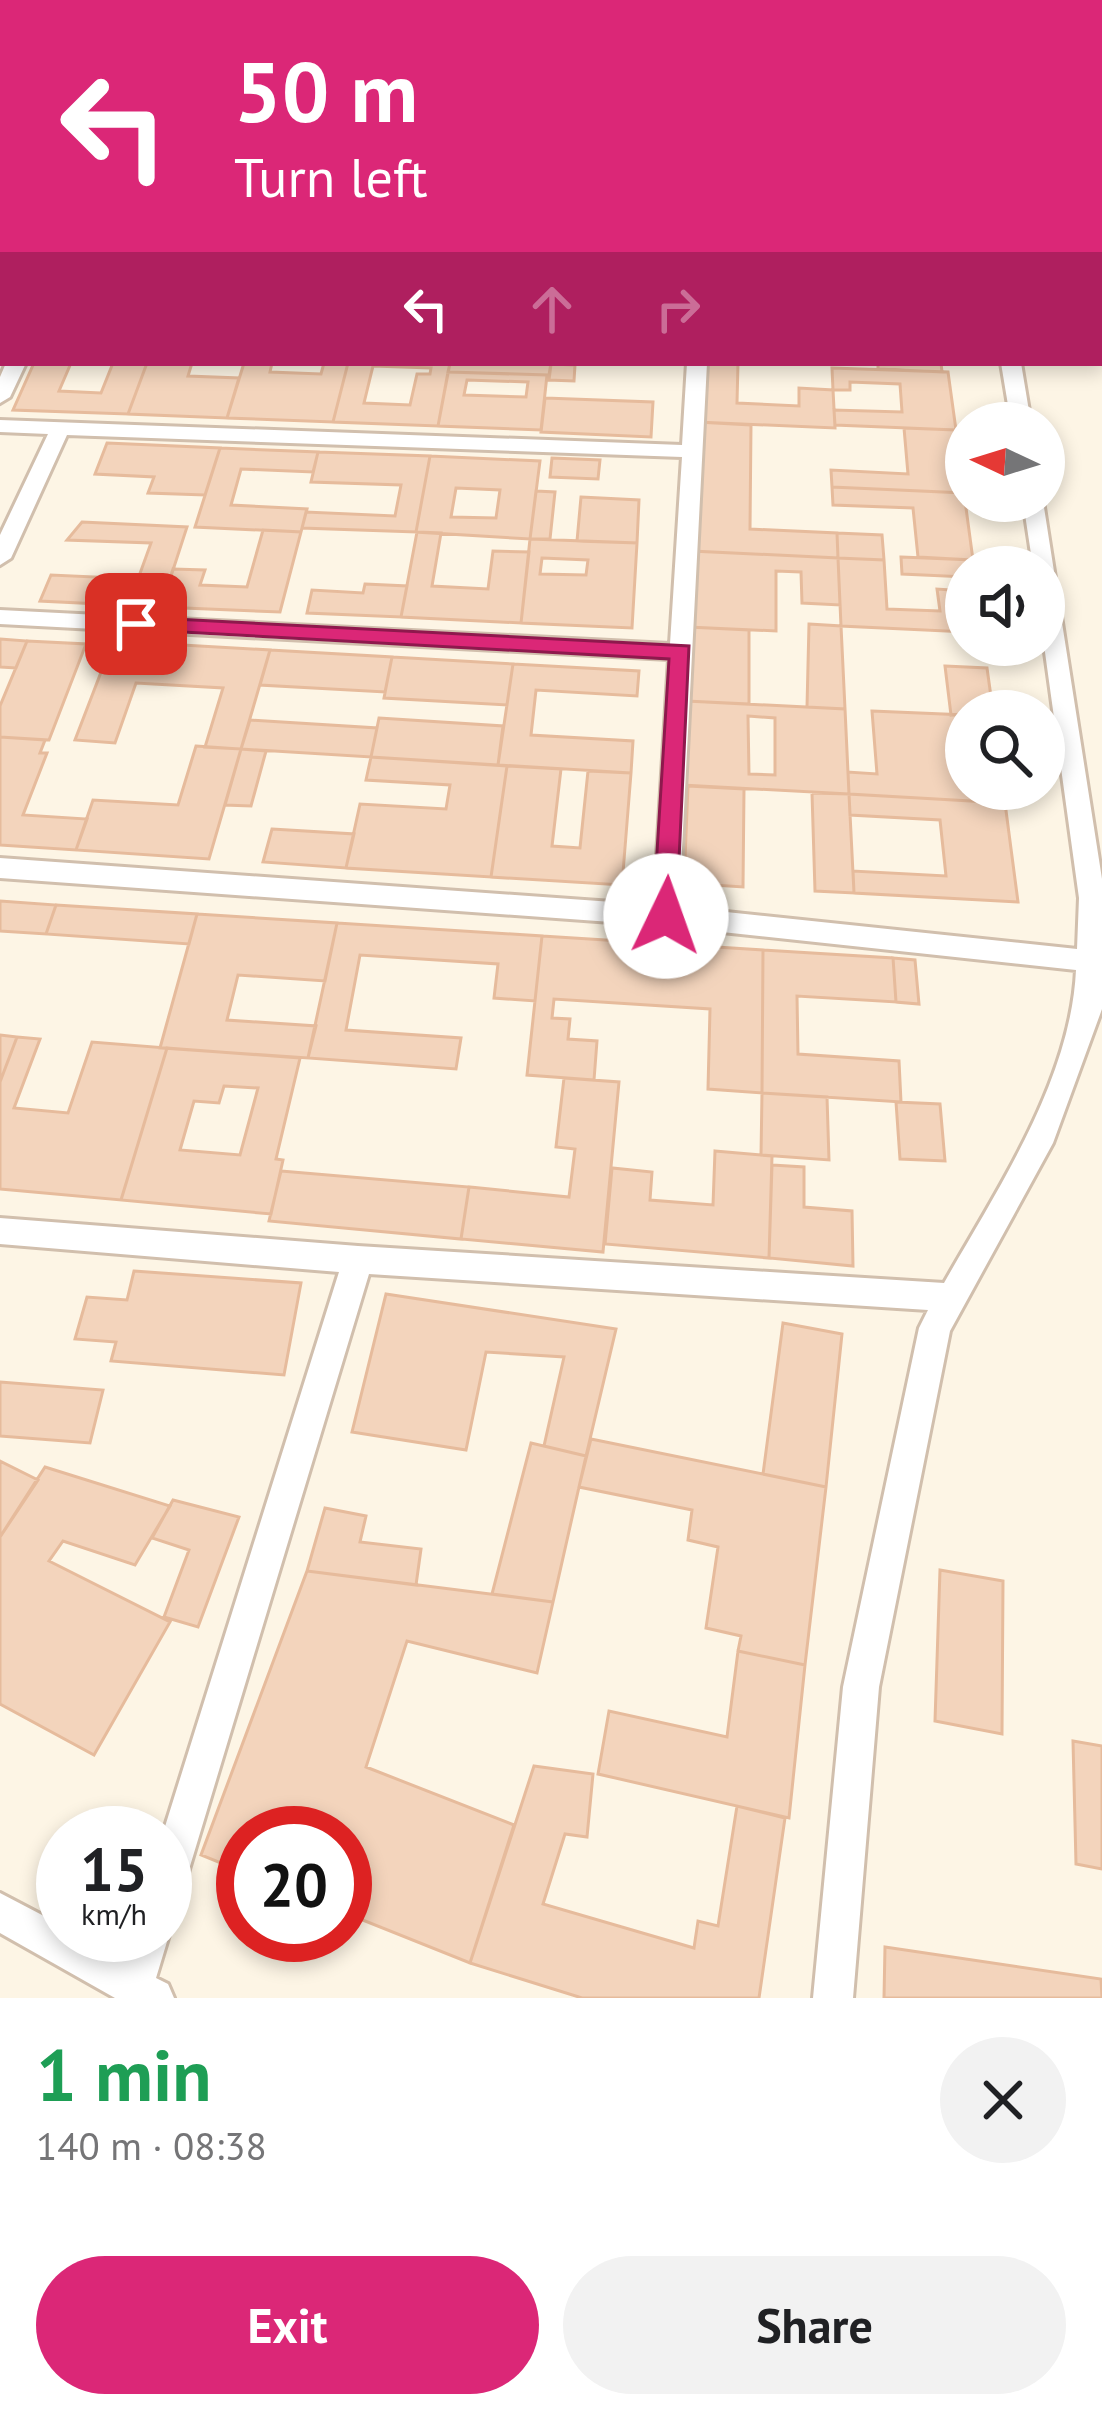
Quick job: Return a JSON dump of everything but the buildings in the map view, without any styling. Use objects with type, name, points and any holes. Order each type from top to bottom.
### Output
[{"type":"lane","points":[[0,397],[15,366]]},
{"type":"lane","points":[[666,916],[697,366]]},
{"type":"lane","points":[[1012,366],[1018,402]]},
{"type":"lane","points":[[0,426],[693,451]]},
{"type":"lane","points":[[0,558],[60,429]]},
{"type":"lane","points":[[0,617],[681,652]]},
{"type":"lane","points":[[833,1998],[861,1687],[935,1328],[1039,1142],[1088,1009],[1092,898],[1058,666]]},
{"type":"lane","points":[[0,868],[666,916],[1089,961]]},
{"type":"lane","points":[[0,1231],[358,1260],[952,1298]]},
{"type":"lane","points":[[190,1806],[358,1260]]},
{"type":"lane","points":[[0,1912],[144,1992],[147,1962]]},
{"type":"route","points":[[136,624],[681,652],[666,916]]}]
